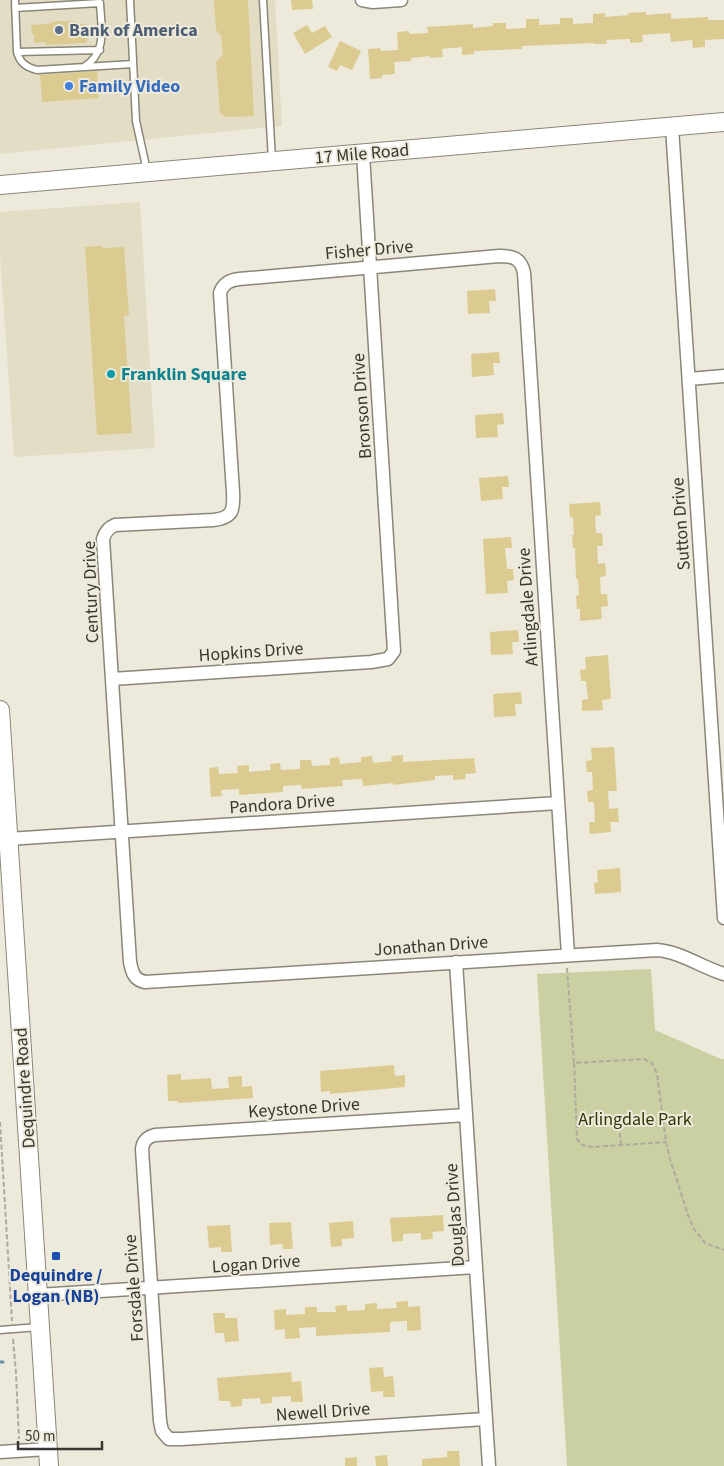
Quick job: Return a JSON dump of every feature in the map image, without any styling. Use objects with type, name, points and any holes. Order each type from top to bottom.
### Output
[{"type":"main road","name":"17 Mile Road","points":[[0,185],[724,122]]},
{"type":"main road","name":"Dequindre Road","points":[[0,710],[5,829],[48,1457]]},
{"type":"street","points":[[362,0],[373,2],[401,0]]},
{"type":"street","name":"Sutton Drive","points":[[672,127],[724,918]]},
{"type":"street","name":"Bronson Drive","points":[[363,154],[395,647],[392,656]]},
{"type":"street","name":"Fisher Drive","points":[[224,285],[232,280],[239,279],[499,256],[509,256],[517,259]]},
{"type":"street","name":"Arlingdale Drive","points":[[517,259],[524,273],[568,955]]},
{"type":"street","name":"Century Drive","points":[[136,978],[131,970],[130,962],[104,546],[105,533],[115,525],[221,519],[232,511],[233,492],[220,294],[224,285]]},
{"type":"street","points":[[689,378],[724,376]]},
{"type":"street","name":"Hopkins Drive","points":[[112,679],[371,662],[383,661],[392,656]]},
{"type":"street","name":"Pandora Drive","points":[[5,829],[122,831],[558,803]]},
{"type":"street","name":"Jonathan Drive","points":[[136,978],[145,982],[657,950],[678,954],[706,968],[724,974]]},
{"type":"street","name":"Douglas Drive","points":[[456,962],[489,1466]]},
{"type":"street","name":"Keystone Drive","points":[[146,1139],[155,1135],[466,1115]]},
{"type":"street","name":"Forsdale Drive","points":[[146,1139],[142,1149],[160,1421],[165,1435]]},
{"type":"street","name":"Logan Drive","points":[[38,1295],[476,1267]]},
{"type":"street","name":"Newell Drive","points":[[165,1435],[169,1438],[182,1439],[486,1419]]},
{"type":"street","points":[[0,1452],[48,1457]]},
{"type":"lane","points":[[15,0],[16,52],[19,60],[27,68],[37,70],[133,64]]},
{"type":"lane","points":[[130,0],[136,121],[147,172]]},
{"type":"lane","points":[[263,0],[272,161]]},
{"type":"lane","points":[[15,8],[100,3],[102,38],[100,50],[90,63],[83,67]]},
{"type":"lane","points":[[16,52],[100,50]]},
{"type":"lane","points":[[0,1330],[40,1327]]},
{"type":"path","points":[[567,969],[577,1139],[582,1145],[592,1147],[666,1142]]},
{"type":"path","points":[[574,1063],[644,1059],[652,1063],[657,1074],[670,1159],[688,1215],[694,1229],[706,1243],[724,1250]]},
{"type":"path","points":[[0,1122],[19,1441]]},
{"type":"path","points":[[620,1133],[621,1145]]},
{"type":"shaded area","points":[[0,0],[275,0],[282,126],[0,154]]},
{"type":"shaded area","points":[[140,202],[155,448],[14,457],[0,255],[0,212]]},
{"type":"green space","name":"Arlingdale Park","points":[[651,969],[655,1030],[724,1059],[724,1466],[567,1466],[537,974]]},
{"type":"building","points":[[214,0],[248,0],[254,116],[225,117],[220,113],[216,62],[223,55],[221,36],[216,30]]},
{"type":"building","points":[[291,0],[312,0],[313,9],[292,10]]},
{"type":"building","points":[[646,12],[646,15],[671,13],[671,19],[708,17],[708,20],[724,20],[724,39],[705,40],[705,47],[693,48],[692,40],[671,42],[670,33],[642,35],[643,42],[630,43],[630,39],[606,40],[607,44],[522,46],[522,49],[474,51],[474,54],[462,55],[462,47],[442,49],[443,57],[430,58],[430,56],[411,58],[411,61],[394,62],[395,74],[382,75],[382,78],[370,79],[368,49],[380,48],[381,51],[398,50],[397,32],[409,31],[409,34],[428,33],[427,27],[473,24],[473,28],[493,26],[493,23],[506,23],[506,29],[526,28],[526,19],[539,19],[539,25],[560,24],[560,18],[573,18],[573,24],[593,23],[593,14],[605,13],[605,17]]},
{"type":"building","name":"Bank of America","points":[[56,21],[75,21],[80,24],[86,24],[87,43],[46,45],[46,42],[34,43],[31,25],[48,24]]},
{"type":"building","points":[[307,25],[312,33],[325,26],[332,37],[305,54],[293,33]]},
{"type":"building","points":[[340,41],[361,51],[352,70],[340,65],[337,71],[328,67]]},
{"type":"building","name":"Family Video","points":[[97,71],[99,98],[42,102],[40,75]]},
{"type":"building","name":"Franklin Square","points":[[101,246],[103,248],[124,247],[129,315],[124,316],[132,433],[97,435],[85,247]]},
{"type":"building","points":[[495,289],[496,301],[489,301],[490,313],[468,314],[467,291]]},
{"type":"building","points":[[499,352],[500,363],[493,363],[494,375],[472,377],[471,354]]},
{"type":"building","points":[[503,413],[504,424],[497,425],[498,437],[476,438],[475,415]]},
{"type":"building","points":[[508,476],[509,487],[502,487],[503,499],[481,501],[479,478]]},
{"type":"building","points":[[600,502],[601,515],[595,516],[596,533],[602,533],[603,546],[597,546],[598,564],[605,563],[606,576],[600,577],[601,594],[607,594],[608,606],[601,607],[602,619],[580,621],[580,609],[577,609],[576,596],[579,595],[572,535],[574,535],[573,517],[570,518],[569,504]]},
{"type":"building","points":[[511,537],[512,548],[505,548],[507,569],[513,569],[514,580],[507,581],[508,593],[486,594],[483,539]]},
{"type":"building","points":[[518,630],[519,642],[512,642],[513,654],[491,655],[490,632]]},
{"type":"building","points":[[608,655],[611,699],[602,700],[603,710],[582,711],[582,700],[588,699],[586,681],[581,681],[580,670],[586,669],[585,657]]},
{"type":"building","points":[[521,692],[522,704],[515,704],[516,716],[494,717],[493,694]]},
{"type":"building","points":[[614,747],[617,791],[608,791],[609,809],[618,808],[619,822],[610,822],[611,832],[590,834],[589,822],[595,822],[594,802],[588,802],[587,791],[593,790],[592,772],[587,772],[586,761],[592,760],[591,748]]},
{"type":"building","points":[[403,755],[403,762],[474,758],[476,773],[465,774],[466,779],[453,780],[453,775],[435,776],[435,780],[393,785],[393,783],[363,786],[362,779],[342,780],[343,786],[302,789],[301,785],[283,786],[283,792],[239,795],[239,789],[221,790],[222,796],[211,797],[209,768],[218,767],[219,774],[238,773],[237,766],[249,765],[249,772],[271,770],[270,764],[280,763],[281,770],[300,769],[300,760],[311,760],[312,766],[330,765],[330,758],[339,757],[340,764],[361,762],[361,757],[372,756],[373,763],[392,761],[391,756]]},
{"type":"building","points":[[620,868],[621,892],[595,894],[594,883],[598,882],[597,870]]},
{"type":"building","points":[[394,1065],[395,1076],[405,1075],[405,1087],[330,1094],[330,1091],[321,1092],[320,1071]]},
{"type":"building","points":[[181,1074],[181,1080],[211,1078],[212,1089],[229,1088],[228,1077],[242,1076],[242,1087],[252,1086],[253,1098],[178,1103],[178,1101],[168,1101],[167,1075]]},
{"type":"building","points":[[443,1215],[444,1231],[432,1232],[433,1239],[421,1240],[421,1233],[403,1234],[403,1241],[392,1242],[390,1218]]},
{"type":"building","points":[[353,1221],[354,1238],[342,1239],[342,1246],[331,1247],[329,1223]]},
{"type":"building","points":[[291,1222],[293,1249],[283,1249],[282,1244],[270,1245],[269,1223]]},
{"type":"building","points":[[230,1225],[232,1252],[221,1252],[221,1247],[209,1248],[207,1226]]},
{"type":"building","points":[[408,1301],[408,1307],[420,1306],[421,1330],[407,1331],[407,1321],[390,1322],[390,1332],[316,1336],[316,1327],[299,1328],[300,1338],[285,1339],[285,1329],[275,1330],[274,1310],[286,1309],[286,1315],[305,1314],[305,1307],[317,1307],[317,1312],[336,1312],[335,1306],[347,1305],[347,1311],[365,1310],[365,1304],[377,1303],[377,1309],[397,1308],[396,1302]]},
{"type":"building","points":[[213,1313],[225,1313],[225,1318],[237,1318],[239,1341],[225,1342],[224,1333],[215,1333]]},
{"type":"building","points":[[383,1367],[384,1377],[393,1376],[395,1397],[383,1397],[383,1391],[371,1392],[369,1368]]},
{"type":"building","points":[[291,1372],[292,1382],[301,1381],[303,1402],[291,1402],[291,1396],[272,1397],[272,1403],[261,1404],[260,1398],[242,1399],[242,1406],[231,1407],[230,1401],[219,1401],[217,1378]]},
{"type":"building","points":[[447,1451],[459,1451],[460,1466],[422,1466],[422,1459],[447,1457]]},
{"type":"building","points":[[387,1455],[388,1466],[376,1466],[375,1456]]},
{"type":"building","points":[[357,1457],[357,1466],[345,1466],[345,1458]]},
{"type":"place","name":"Bank of America","points":[[59,30]]},
{"type":"place","name":"Family Video","points":[[69,86]]},
{"type":"place","name":"Franklin Square","points":[[111,374]]},
{"type":"place","name":"Dequindre / Logan (NB)","points":[[56,1256]]}]
